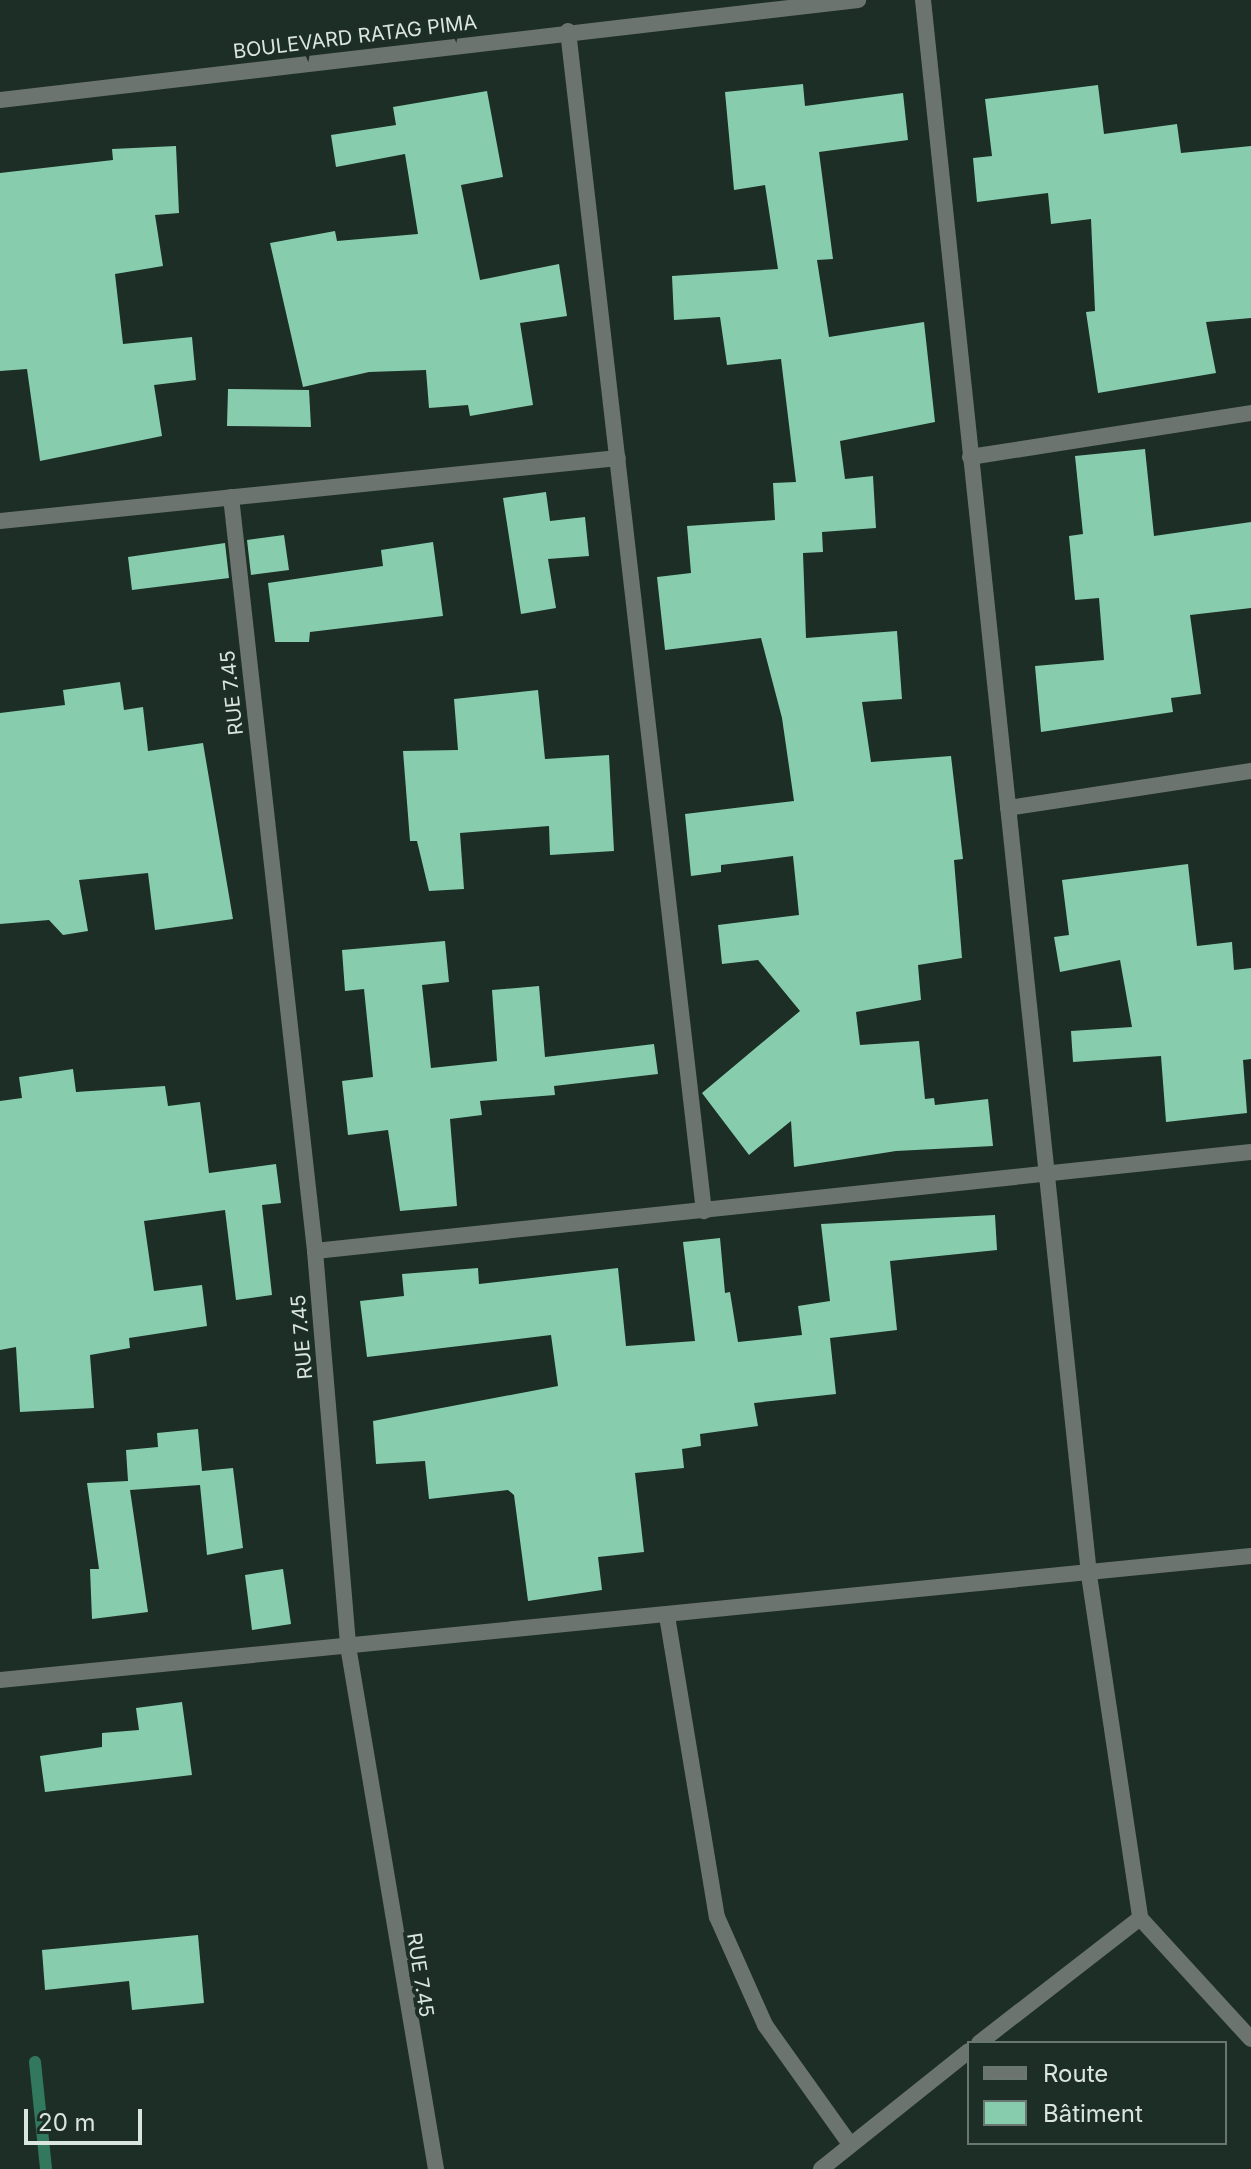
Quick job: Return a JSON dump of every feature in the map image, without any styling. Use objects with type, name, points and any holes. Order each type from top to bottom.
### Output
[{"type":"street","name":"BOULEVARD RATAG PIMA","points":[[0,100],[794,3],[858,0]]},
{"type":"street","points":[[923,0],[1089,1575],[1140,1918],[1251,2039]]},
{"type":"street","points":[[568,31],[704,1211]]},
{"type":"street","points":[[970,457],[1251,413]]},
{"type":"street","points":[[0,521],[618,458]]},
{"type":"street","name":"RUE 7.45","points":[[231,497],[315,1251],[348,1646],[436,2169]]},
{"type":"street","points":[[1008,808],[1251,771]]},
{"type":"street","points":[[315,1251],[1047,1176],[1251,1152]]},
{"type":"street","points":[[0,1680],[1089,1575],[1251,1556]]},
{"type":"street","points":[[667,1616],[717,1917],[765,2025],[850,2144]]},
{"type":"street","points":[[982,2041],[1140,1918]]},
{"type":"street","points":[[821,2169],[967,2053]]},
{"type":"building","points":[[803,84],[805,106],[903,93],[908,140],[819,152],[833,259],[817,260],[829,337],[924,322],[935,422],[840,441],[845,479],[873,476],[876,528],[822,532],[823,552],[803,553],[806,638],[897,631],[902,699],[862,702],[871,762],[951,756],[963,859],[954,860],[962,958],[918,965],[921,1000],[856,1012],[860,1045],[919,1041],[925,1099],[934,1098],[935,1105],[988,1099],[993,1146],[896,1151],[794,1167],[791,1121],[749,1155],[702,1093],[800,1011],[758,960],[722,964],[718,925],[799,915],[793,856],[721,865],[721,872],[691,876],[685,814],[794,801],[782,718],[761,638],[665,650],[657,577],[691,573],[687,526],[775,520],[773,483],[796,482],[781,359],[727,365],[720,317],[674,320],[672,276],[778,269],[765,185],[734,190],[725,92]]},
{"type":"building","points":[[1098,85],[1104,134],[1177,124],[1181,153],[1251,146],[1251,318],[1206,322],[1216,373],[1098,393],[1086,312],[1095,311],[1091,219],[1051,224],[1048,193],[977,202],[973,158],[992,156],[985,99]]},
{"type":"building","points":[[487,91],[503,177],[461,185],[480,280],[559,264],[567,316],[520,323],[533,405],[470,416],[468,405],[429,408],[426,370],[369,372],[303,387],[270,243],[335,231],[337,241],[418,234],[405,154],[336,167],[331,135],[396,125],[393,107]]},
{"type":"building","points":[[176,146],[179,213],[155,215],[163,266],[115,274],[123,344],[192,337],[196,380],[154,385],[162,436],[40,461],[27,369],[0,371],[0,173],[113,160],[112,149]]},
{"type":"building","points":[[228,389],[309,390],[311,427],[227,426]]},
{"type":"building","points":[[1145,449],[1154,536],[1251,522],[1251,608],[1190,615],[1201,694],[1171,698],[1173,712],[1041,732],[1035,666],[1104,660],[1099,598],[1075,600],[1069,536],[1083,534],[1075,456]]},
{"type":"building","points":[[546,492],[550,521],[585,517],[589,556],[548,559],[556,608],[521,614],[503,498]]},
{"type":"building","points":[[284,535],[289,570],[251,575],[247,540]]},
{"type":"building","points":[[433,542],[443,616],[310,632],[309,642],[275,642],[268,583],[383,566],[381,550]]},
{"type":"building","points":[[225,543],[229,578],[132,590],[128,557]]},
{"type":"building","points":[[120,682],[124,710],[143,707],[148,751],[203,743],[233,919],[155,930],[148,873],[79,880],[88,931],[63,935],[49,920],[0,924],[0,713],[65,705],[63,690]]},
{"type":"building","points":[[538,690],[545,759],[609,755],[614,851],[550,855],[549,826],[460,833],[464,889],[429,891],[417,841],[410,841],[403,751],[458,750],[454,699]]},
{"type":"building","points":[[1188,864],[1197,946],[1232,942],[1234,970],[1251,968],[1251,1059],[1243,1060],[1247,1113],[1166,1122],[1161,1056],[1073,1062],[1071,1031],[1132,1027],[1120,960],[1060,972],[1054,937],[1069,935],[1062,880]]},
{"type":"building","points":[[445,941],[449,982],[422,985],[431,1068],[497,1061],[492,990],[539,986],[545,1057],[654,1044],[658,1074],[554,1086],[555,1095],[480,1101],[482,1115],[450,1119],[457,1206],[400,1211],[388,1130],[348,1135],[342,1081],[373,1077],[364,989],[345,991],[342,950]]},
{"type":"building","points":[[73,1069],[76,1092],[165,1086],[168,1106],[200,1102],[209,1173],[276,1164],[281,1203],[262,1205],[272,1295],[236,1300],[225,1210],[144,1221],[154,1291],[202,1285],[207,1326],[129,1338],[130,1348],[90,1355],[94,1408],[20,1412],[16,1347],[0,1350],[0,1101],[22,1098],[19,1077]]},
{"type":"building","points":[[995,1215],[997,1250],[890,1261],[897,1330],[830,1338],[836,1394],[754,1403],[758,1426],[700,1434],[701,1446],[682,1449],[684,1468],[635,1473],[644,1552],[598,1557],[602,1590],[528,1601],[514,1495],[508,1490],[429,1499],[425,1461],[376,1464],[373,1421],[558,1386],[551,1335],[367,1357],[360,1301],[404,1296],[402,1274],[478,1268],[479,1284],[618,1268],[626,1346],[695,1341],[683,1242],[720,1238],[725,1293],[730,1292],[738,1342],[802,1335],[798,1306],[830,1301],[821,1224]]},
{"type":"building","points":[[198,1429],[202,1471],[233,1468],[243,1548],[207,1555],[200,1485],[130,1490],[148,1612],[92,1619],[90,1569],[99,1569],[87,1483],[128,1481],[126,1450],[158,1447],[157,1433]]},
{"type":"building","points":[[283,1569],[291,1624],[252,1630],[245,1575]]},
{"type":"building","points":[[182,1702],[192,1775],[45,1792],[40,1756],[102,1747],[102,1733],[139,1730],[136,1708]]},
{"type":"building","points":[[198,1935],[204,2003],[132,2010],[129,1981],[45,1990],[42,1950]]},
{"type":"waterway","points":[[35,2062],[46,2169]]}]
